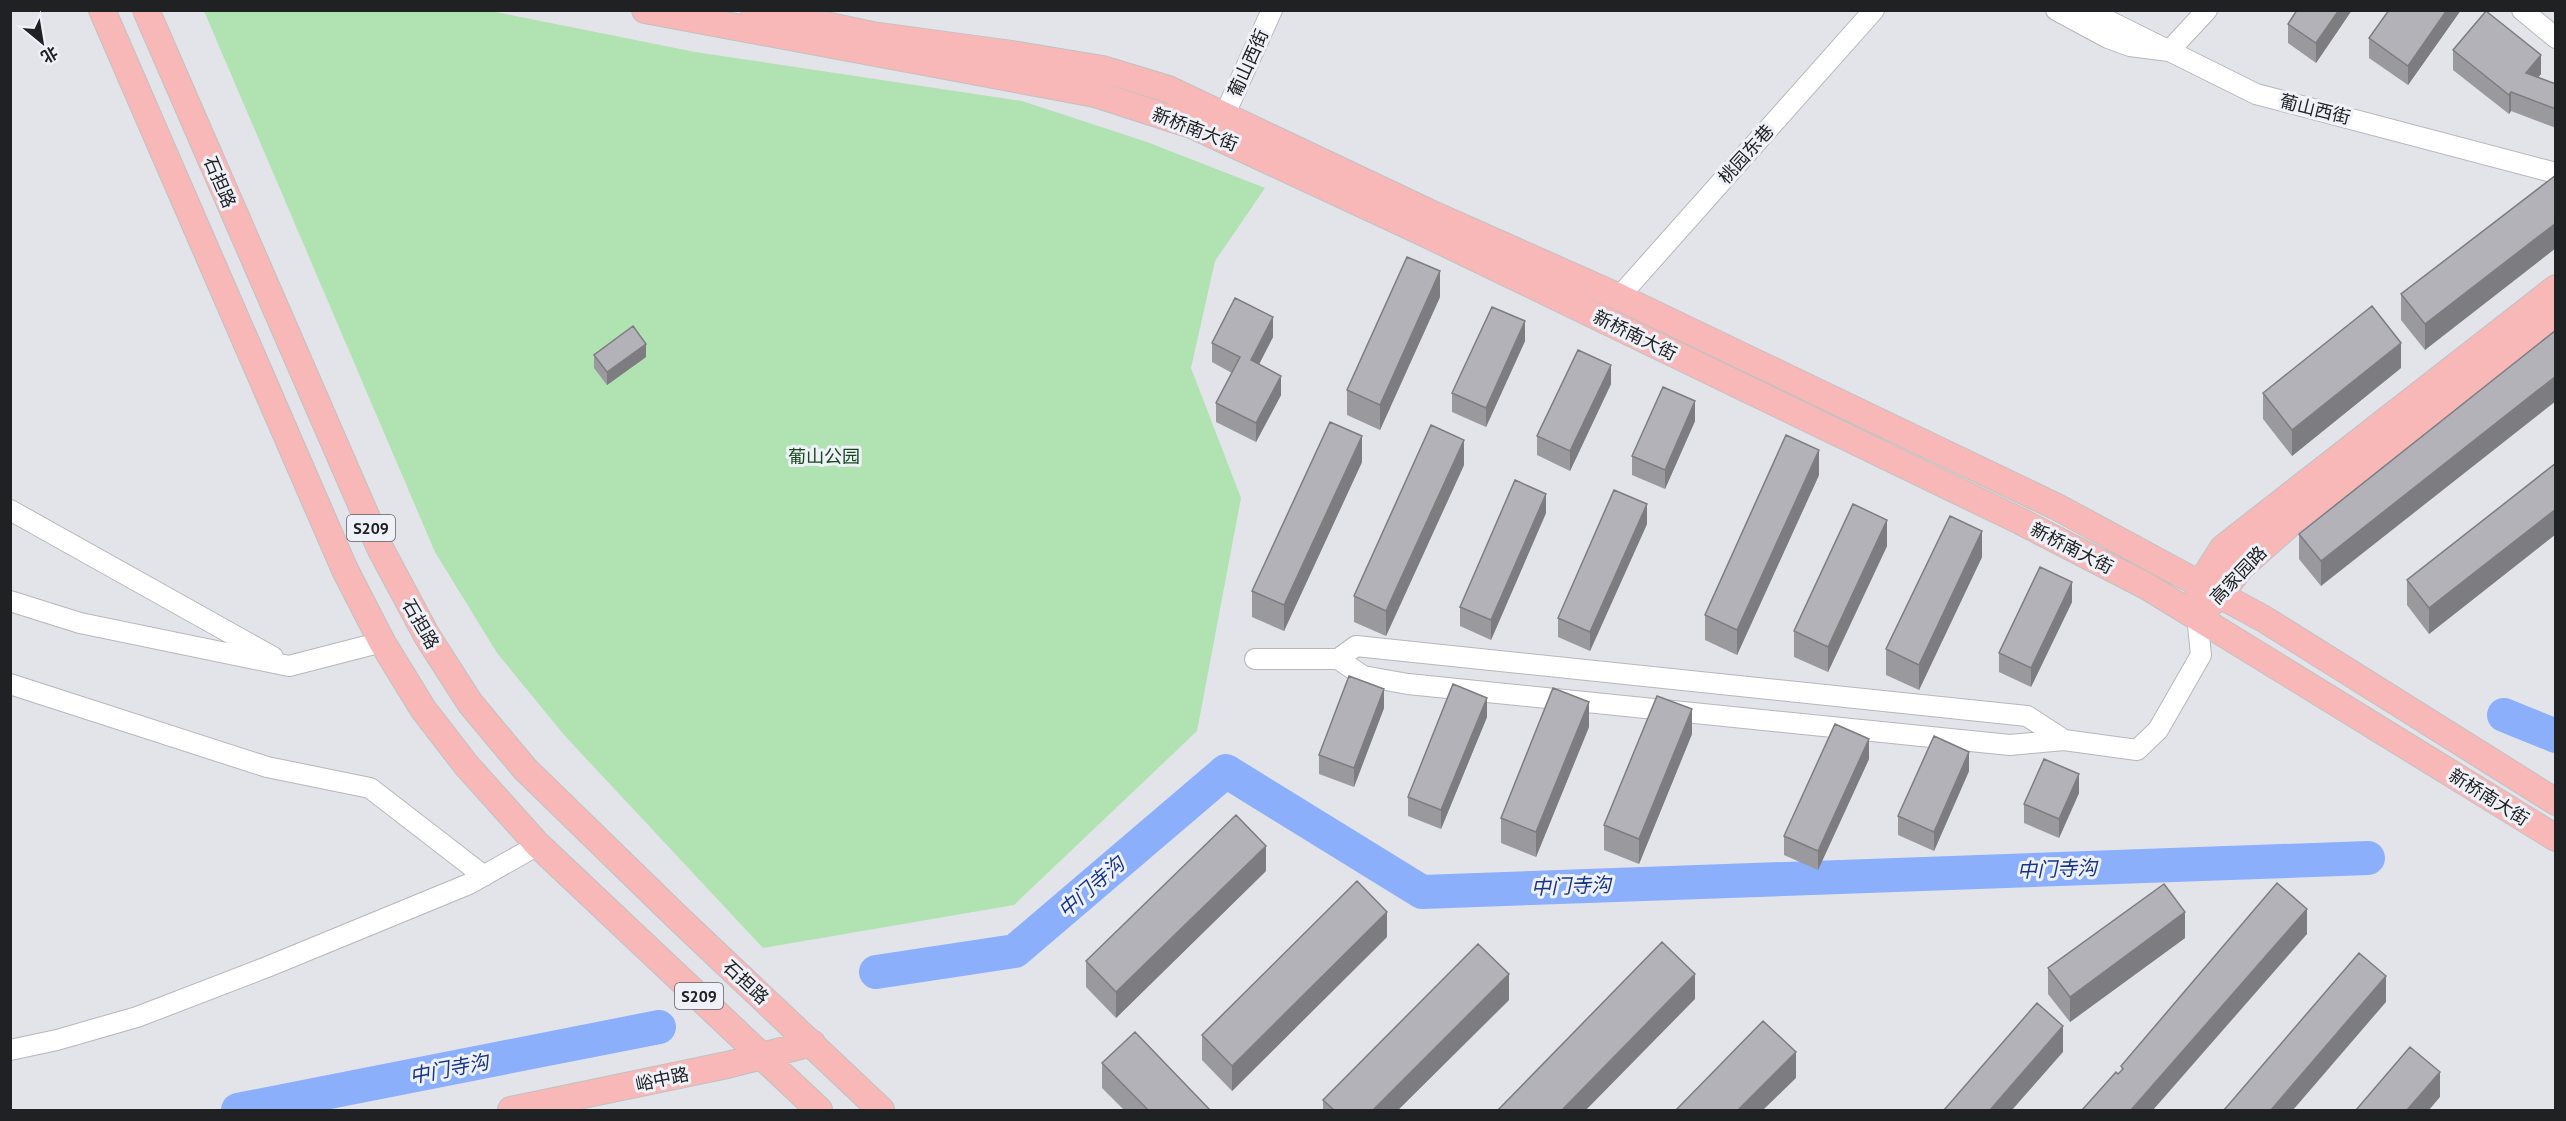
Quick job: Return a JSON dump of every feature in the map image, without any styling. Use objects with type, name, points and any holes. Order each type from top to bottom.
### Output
[{"type":"main road","name":"S209","points":[[102,10],[335,549],[382,642],[423,709],[467,766],[538,845],[664,961],[819,1110]]},
{"type":"main road","name":"石担路","points":[[146,10],[380,548],[427,636],[470,703],[525,769],[881,1110]]},
{"type":"main road","name":"新桥南大街","points":[[645,10],[1095,94],[1194,126],[1422,232],[2020,521],[2148,587],[2197,615],[2556,838]]},
{"type":"main road","name":"新桥南大街","points":[[754,10],[872,35],[1102,69],[1168,90],[1430,213],[1619,297],[2059,508],[2264,619],[2556,802]]},
{"type":"main road","name":"高家园路","points":[[2197,615],[2209,591],[2223,548],[2556,288]]},
{"type":"main road","name":"高家园路","points":[[2209,591],[2241,567],[2293,521],[2556,316]]},
{"type":"main road","name":"峪中路","points":[[511,1110],[762,1056],[812,1043]]},
{"type":"street","name":"葡山西街","points":[[1224,116],[1272,10]]},
{"type":"street","name":"桃园东巷","points":[[1619,297],[1874,10]]},
{"type":"street","points":[[2056,10],[2108,38],[2130,46],[2169,51],[2198,13]]},
{"type":"street","name":"葡山西街","points":[[2087,10],[2256,94],[2556,173]]},
{"type":"street","points":[[2522,10],[2556,38]]},
{"type":"street","points":[[10,510],[289,666]]},
{"type":"street","points":[[10,601],[80,623],[289,666],[382,642]]},
{"type":"street","points":[[1254,659],[1338,659],[1363,676],[1408,684],[2010,745],[2064,740],[2137,750],[2158,730],[2201,655],[2197,615]]},
{"type":"street","points":[[1338,659],[1356,646],[2027,716],[2064,740]]},
{"type":"street","points":[[10,684],[267,767],[370,788],[484,876]]},
{"type":"street","points":[[10,1050],[57,1040],[137,1017],[267,967],[484,876],[538,845]]},
{"type":"green space","name":"葡山公园","points":[[204,11],[491,11],[695,52],[1022,101],[1147,142],[1265,188],[1215,261],[1191,368],[1241,498],[1197,731],[1014,905],[763,948],[565,736],[497,653],[435,552]]},
{"type":"building","points":[[2297,10],[2339,10],[2316,43],[2288,24]]},
{"type":"building","points":[[2389,10],[2447,10],[2408,66],[2369,38]]},
{"type":"building","points":[[2486,11],[2541,55],[2526,73],[2556,84],[2556,109],[2511,92],[2509,95],[2453,50]]},
{"type":"building","points":[[2556,175],[2556,223],[2425,324],[2401,294]]},
{"type":"building","points":[[1407,257],[1440,271],[1380,405],[1347,390]]},
{"type":"building","points":[[1235,298],[1273,317],[1251,360],[1281,376],[1256,423],[1216,403],[1240,357],[1212,343]]},
{"type":"building","points":[[2372,306],[2401,343],[2292,430],[2263,393]]},
{"type":"building","points":[[1492,307],[1525,321],[1486,408],[1452,393]]},
{"type":"building","points":[[633,326],[646,344],[607,372],[594,355]]},
{"type":"building","points":[[2556,330],[2556,376],[2321,561],[2299,534]]},
{"type":"building","points":[[1578,350],[1611,365],[1570,451],[1537,436]]},
{"type":"building","points":[[1663,387],[1695,401],[1665,470],[1632,456]]},
{"type":"building","points":[[1330,422],[1362,436],[1284,605],[1252,591]]},
{"type":"building","points":[[1431,425],[1464,440],[1386,611],[1354,596]]},
{"type":"building","points":[[1786,435],[1819,450],[1737,630],[1705,615]]},
{"type":"building","points":[[2556,463],[2556,509],[2429,608],[2407,580]]},
{"type":"building","points":[[1515,480],[1546,494],[1491,620],[1460,607]]},
{"type":"building","points":[[1614,490],[1647,504],[1590,632],[1558,618]]},
{"type":"building","points":[[1853,504],[1887,520],[1828,647],[1794,631]]},
{"type":"building","points":[[1950,516],[1982,531],[1919,665],[1886,649]]},
{"type":"building","points":[[2040,567],[2072,582],[2031,668],[1999,653]]},
{"type":"building","points":[[1349,676],[1384,689],[1354,768],[1319,755]]},
{"type":"building","points":[[1453,684],[1487,698],[1441,810],[1408,797]]},
{"type":"building","points":[[1553,688],[1589,702],[1536,832],[1501,818]]},
{"type":"building","points":[[1657,696],[1692,709],[1639,839],[1604,825]]},
{"type":"building","points":[[1835,724],[1869,739],[1818,851],[1784,836]]},
{"type":"building","points":[[1934,736],[1969,752],[1934,832],[1898,816]]},
{"type":"building","points":[[2044,759],[2079,774],[2059,819],[2024,804]]},
{"type":"building","points":[[1236,815],[1266,846],[1116,992],[1086,961]]},
{"type":"building","points":[[1357,881],[1387,912],[1232,1066],[1202,1035]]},
{"type":"building","points":[[2277,883],[2307,909],[2131,1110],[2082,1110],[2116,1072],[2118,1074],[2123,1069],[2121,1066]]},
{"type":"building","points":[[2164,884],[2185,912],[2070,997],[2048,968]]},
{"type":"building","points":[[1662,942],[1695,974],[1562,1110],[1498,1110]]},
{"type":"building","points":[[1478,944],[1509,974],[1373,1110],[1334,1110],[1323,1100]]},
{"type":"building","points":[[2359,953],[2386,976],[2271,1110],[2224,1110]]},
{"type":"building","points":[[2037,1003],[2063,1026],[1990,1110],[1944,1110]]},
{"type":"building","points":[[1763,1021],[1796,1052],[1738,1110],[1676,1110]]},
{"type":"building","points":[[1135,1032],[1210,1110],[1148,1110],[1102,1063]]},
{"type":"building","points":[[2410,1047],[2440,1072],[2407,1110],[2356,1110]]},
{"type":"waterway","name":"中门寺沟","points":[[2504,715],[2556,736]]},
{"type":"waterway","name":"中门寺沟","points":[[876,972],[1015,951],[1226,771],[1422,892],[2368,858]]},
{"type":"waterway","name":"中门寺沟","points":[[238,1110],[659,1027]]}]
